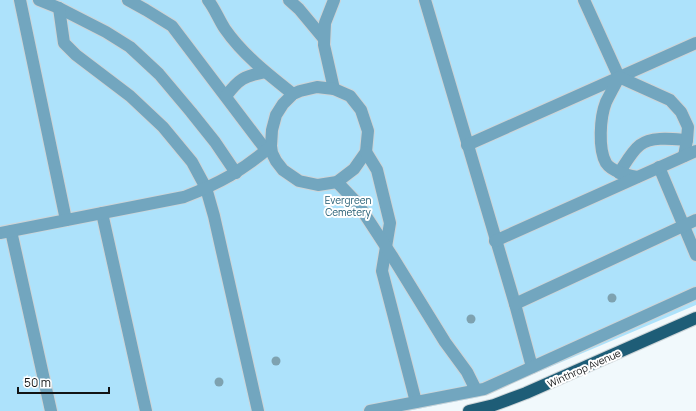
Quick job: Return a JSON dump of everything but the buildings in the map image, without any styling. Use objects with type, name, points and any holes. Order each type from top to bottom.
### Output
[{"type":"main road","name":"Winthrop Avenue","points":[[469,411],[494,405],[526,393],[696,318]]},
{"type":"lane","points":[[20,0],[66,220]]},
{"type":"lane","points":[[39,0],[59,8],[106,32],[130,47],[159,74],[191,112],[215,142],[236,173]]},
{"type":"lane","points":[[51,411],[5,232],[184,197],[206,188],[236,173],[269,148],[276,115],[293,94],[317,87],[334,89],[350,96],[361,110],[368,131],[366,152],[354,169],[337,182],[318,185],[299,181],[283,170],[269,148],[226,96],[172,26],[128,0]]},
{"type":"lane","points":[[208,0],[225,29],[239,47],[265,72],[293,94]]},
{"type":"lane","points":[[290,0],[324,38]]},
{"type":"lane","points":[[334,0],[325,23],[324,38],[334,89]]},
{"type":"lane","points":[[425,0],[495,241],[515,304],[532,367]]},
{"type":"lane","points":[[584,0],[619,77],[670,100],[681,112],[688,126],[684,156]]},
{"type":"lane","points":[[59,8],[64,43],[76,55],[130,96],[163,127],[192,162],[206,188],[214,216],[258,411]]},
{"type":"lane","points":[[467,145],[696,43]]},
{"type":"lane","points":[[226,96],[239,81],[250,75],[265,72]]},
{"type":"lane","points":[[619,77],[606,103],[601,126],[602,152],[607,164],[619,173],[637,178]]},
{"type":"lane","points":[[619,173],[631,154],[640,145],[653,139],[668,138],[686,140]]},
{"type":"lane","points":[[495,241],[696,151]]},
{"type":"lane","points":[[366,152],[377,170],[390,223],[382,272],[416,402]]},
{"type":"lane","points":[[659,168],[696,255]]},
{"type":"lane","points":[[337,182],[358,204],[445,342],[467,372],[476,390]]},
{"type":"lane","points":[[102,213],[146,411]]},
{"type":"lane","points":[[515,304],[696,220]]},
{"type":"lane","points":[[370,411],[484,389],[696,293]]},
{"type":"green space","name":"Evergreen Cemetery","points":[[0,0],[696,0],[696,305],[479,397],[407,411],[0,411]]}]
